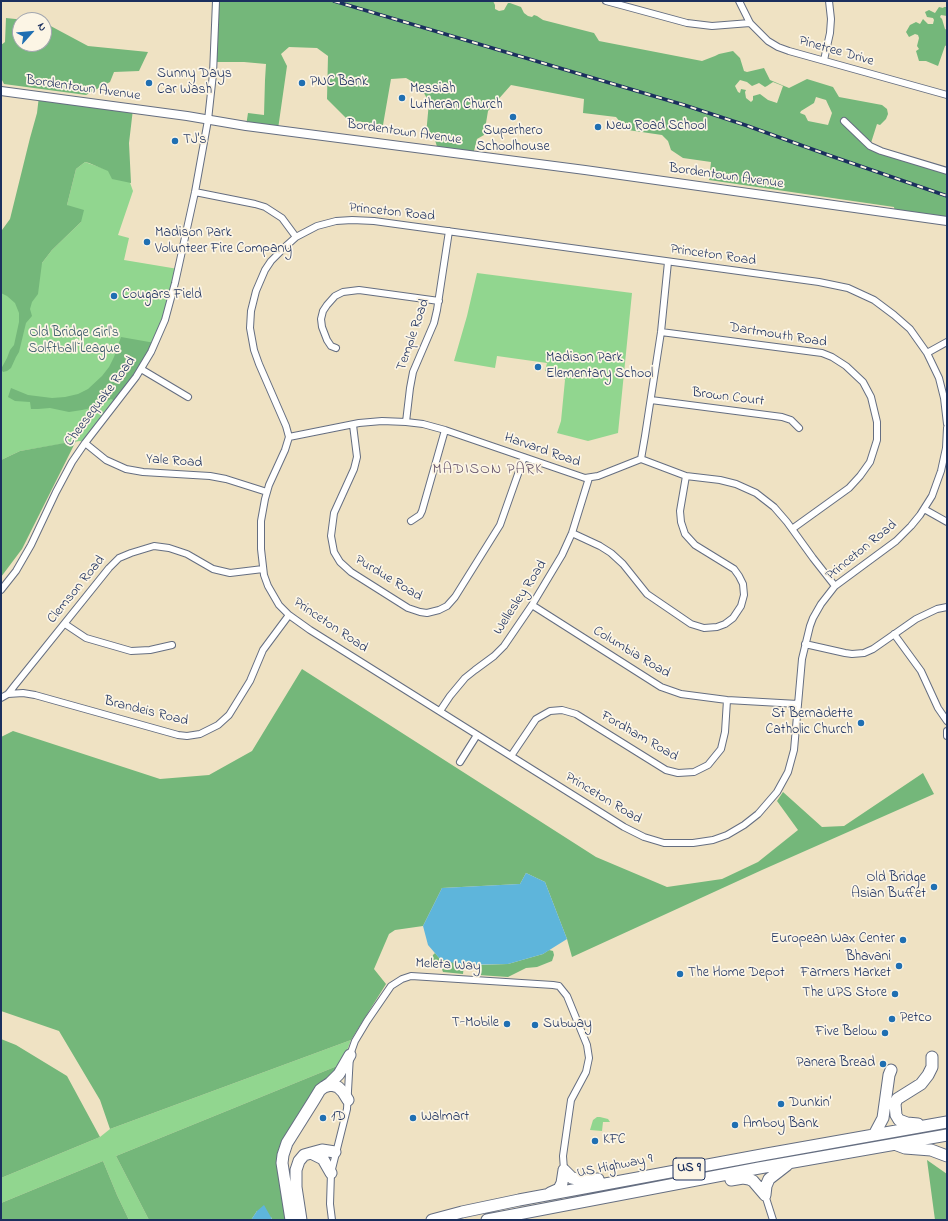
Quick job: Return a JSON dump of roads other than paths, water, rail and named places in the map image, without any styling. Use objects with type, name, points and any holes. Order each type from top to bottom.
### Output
[{"type":"highway","points":[[291,1220],[282,1163],[287,1143],[320,1090],[339,1074],[350,1055]]},
{"type":"highway","points":[[932,1057],[932,1067],[928,1075],[921,1084],[897,1099],[894,1108],[899,1120],[907,1123],[932,1125]]},
{"type":"highway","points":[[874,1135],[883,1118],[891,1070]]},
{"type":"highway","points":[[324,1087],[331,1085],[338,1087],[348,1100]]},
{"type":"highway","name":"US Highway 9","points":[[432,1220],[520,1200],[947,1122]]},
{"type":"highway","name":"US Highway 9","points":[[487,1220],[680,1183],[947,1135]]},
{"type":"highway","points":[[894,1144],[905,1148],[932,1150],[947,1156]]},
{"type":"highway","points":[[301,1220],[296,1187],[296,1170],[301,1158],[322,1150],[335,1152]]},
{"type":"highway","points":[[311,1153],[323,1159],[331,1173]]},
{"type":"highway","points":[[765,1194],[769,1179],[790,1163]]},
{"type":"highway","points":[[564,1170],[572,1178],[586,1181],[644,1171],[666,1173]]},
{"type":"highway","points":[[520,1200],[559,1189],[562,1183],[564,1170]]},
{"type":"highway","points":[[680,1183],[717,1182],[744,1178],[753,1181],[765,1194]]},
{"type":"street","name":"Cheesequake Road","points":[[1,590],[22,561],[72,462],[85,443],[130,387],[141,369],[155,343],[167,314],[195,192],[208,120],[213,74],[216,1]]},
{"type":"street","points":[[606,1],[687,23],[712,26],[750,23]]},
{"type":"street","name":"Pinetree Drive","points":[[739,1],[750,23],[768,41],[778,47],[947,95]]},
{"type":"street","points":[[824,60],[830,33],[831,19],[829,1]]},
{"type":"street","name":"Bordentown Avenue","points":[[1,91],[246,126],[574,169],[947,221]]},
{"type":"street","points":[[844,121],[870,146],[881,151],[947,171]]},
{"type":"street","points":[[195,192],[265,207],[282,218],[296,237]]},
{"type":"street","name":"Princeton Road","points":[[947,424],[941,385],[934,366],[927,353],[910,329],[894,314],[874,300],[848,288],[819,282],[359,219],[343,220],[323,224],[306,231],[296,237],[278,253],[265,270],[254,297],[250,318],[251,333],[258,364],[286,426],[289,437],[267,492],[261,521],[263,569],[271,592],[279,605],[289,615],[310,630],[631,831],[651,840],[664,843],[699,843],[718,838],[744,826],[761,811],[778,792],[788,772],[793,755],[800,670],[805,644],[813,618],[821,604],[835,586],[896,541],[911,526],[924,508],[932,496],[941,472],[946,448],[947,428]]},
{"type":"street","name":"Temple Road","points":[[406,422],[413,372],[434,323],[439,301],[449,231]]},
{"type":"street","points":[[668,262],[661,332],[641,458],[686,476],[726,481],[741,485],[750,490],[774,507],[835,586]]},
{"type":"street","points":[[336,348],[329,343],[325,336],[322,327],[322,319],[323,311],[327,304],[335,296],[342,292],[359,290],[439,301]]},
{"type":"street","name":"Dartmouth Road","points":[[661,332],[822,353],[832,357],[846,366],[863,382],[871,398],[877,422],[876,440],[870,462],[849,488],[792,529]]},
{"type":"street","points":[[927,353],[947,342]]},
{"type":"street","points":[[141,369],[188,397]]},
{"type":"street","name":"Brown Court","points":[[651,400],[782,417],[791,420],[799,428]]},
{"type":"street","name":"Harvard Road","points":[[289,437],[353,424],[382,421],[423,424],[445,430],[581,477],[589,478],[603,474],[641,458]]},
{"type":"street","name":"Purdue Road","points":[[353,424],[357,457],[354,469],[334,513],[331,536],[334,552],[340,562],[350,572],[408,608],[420,612],[427,613],[439,610],[446,606],[455,597],[500,525],[524,457]]},
{"type":"street","points":[[411,521],[420,515],[422,511],[445,430]]},
{"type":"street","name":"Yale Road","points":[[85,443],[106,460],[126,469],[143,472],[210,476],[226,479],[267,492]]},
{"type":"street","points":[[572,533],[600,546],[611,553],[623,564],[647,594],[691,624],[704,628],[717,627],[725,624],[735,616],[741,606],[744,595],[743,584],[734,569],[695,545],[685,534],[681,522],[680,511],[686,476]]},
{"type":"street","name":"Wellesley Road","points":[[440,711],[465,678],[501,650],[532,605],[557,564],[572,533],[589,478]]},
{"type":"street","points":[[924,508],[947,522]]},
{"type":"street","name":"Clemson Road","points":[[1,698],[8,694],[119,558],[143,548],[154,546],[169,548],[187,554],[213,569],[230,573],[263,569]]},
{"type":"street","name":"Columbia Road","points":[[532,605],[661,687],[681,694],[727,700],[798,704]]},
{"type":"street","points":[[805,644],[845,653],[859,654],[868,652],[922,616],[947,607]]},
{"type":"street","name":"Brandeis Road","points":[[8,694],[23,693],[35,695],[178,735],[187,736],[200,734],[218,725],[229,715],[250,681],[262,650],[289,615]]},
{"type":"street","points":[[65,624],[86,638],[131,651],[150,650],[172,645]]},
{"type":"street","points":[[894,634],[921,671],[938,708],[947,721]]},
{"type":"street","name":"Fordham Road","points":[[511,756],[536,719],[550,711],[562,710],[576,714],[666,770],[678,773],[694,772],[708,765],[721,749],[725,732],[727,700]]},
{"type":"street","points":[[947,730],[947,736]]},
{"type":"street","points":[[460,762],[477,735]]},
{"type":"street","name":"Meleta Way","points":[[332,1220],[330,1204],[331,1173],[348,1100],[350,1055],[355,1041],[391,986],[410,976],[559,986],[567,996],[587,1045],[589,1058],[586,1072],[571,1100],[563,1156],[564,1170]]},
{"type":"street","points":[[765,1194],[773,1220]]},
{"type":"water","points":[[526,873],[545,882],[567,939],[543,954],[508,964],[461,965],[440,959],[428,945],[423,926],[442,888],[520,884]]},
{"type":"water","points":[[264,1205],[272,1220],[251,1220],[257,1211]]},
{"type":"railway","points":[[334,1],[684,105],[947,196]]},
{"type":"place","name":"Sunny Days Car Wash","points":[[149,83]]},
{"type":"place","name":"PNC Bank","points":[[302,83]]},
{"type":"place","name":"Messiah Lutheran Church","points":[[402,98]]},
{"type":"place","name":"Superhero Schoolhouse","points":[[513,117]]},
{"type":"place","name":"New Road School","points":[[598,127]]},
{"type":"place","name":"TJ's","points":[[175,141]]},
{"type":"place","name":"Madison Park Volunteer Fire Company","points":[[147,242]]},
{"type":"place","name":"Cougars Field","points":[[114,296]]},
{"type":"place","name":"Madison Park Elementary School","points":[[538,367]]},
{"type":"place","name":"St Bernadette Catholic Church","points":[[861,723]]},
{"type":"place","name":"Old Bridge Asian Buffet","points":[[934,887]]},
{"type":"place","name":"European Wax Center","points":[[903,940]]},
{"type":"place","name":"Bhavani Farmers Market","points":[[899,966]]},
{"type":"place","name":"The Home Depot","points":[[680,974]]},
{"type":"place","name":"The UPS Store","points":[[895,994]]},
{"type":"place","name":"Petco","points":[[892,1019]]},
{"type":"place","name":"T-Mobile","points":[[507,1024]]},
{"type":"place","name":"Subway","points":[[535,1025]]},
{"type":"place","name":"Five Below","points":[[885,1033]]},
{"type":"place","name":"Panera Bread","points":[[883,1064]]},
{"type":"place","name":"Dunkin'","points":[[781,1104]]},
{"type":"place","name":"1D","points":[[323,1118]]},
{"type":"place","name":"Walmart","points":[[413,1118]]},
{"type":"place","name":"Amboy Bank","points":[[735,1125]]},
{"type":"place","name":"KFC","points":[[595,1141]]},
{"type":"district","name":"MADISON PARK","points":[[488,471]]},
{"type":"park label","name":"Old Bridge Girl's Solftball League","points":[[74,342]]}]
